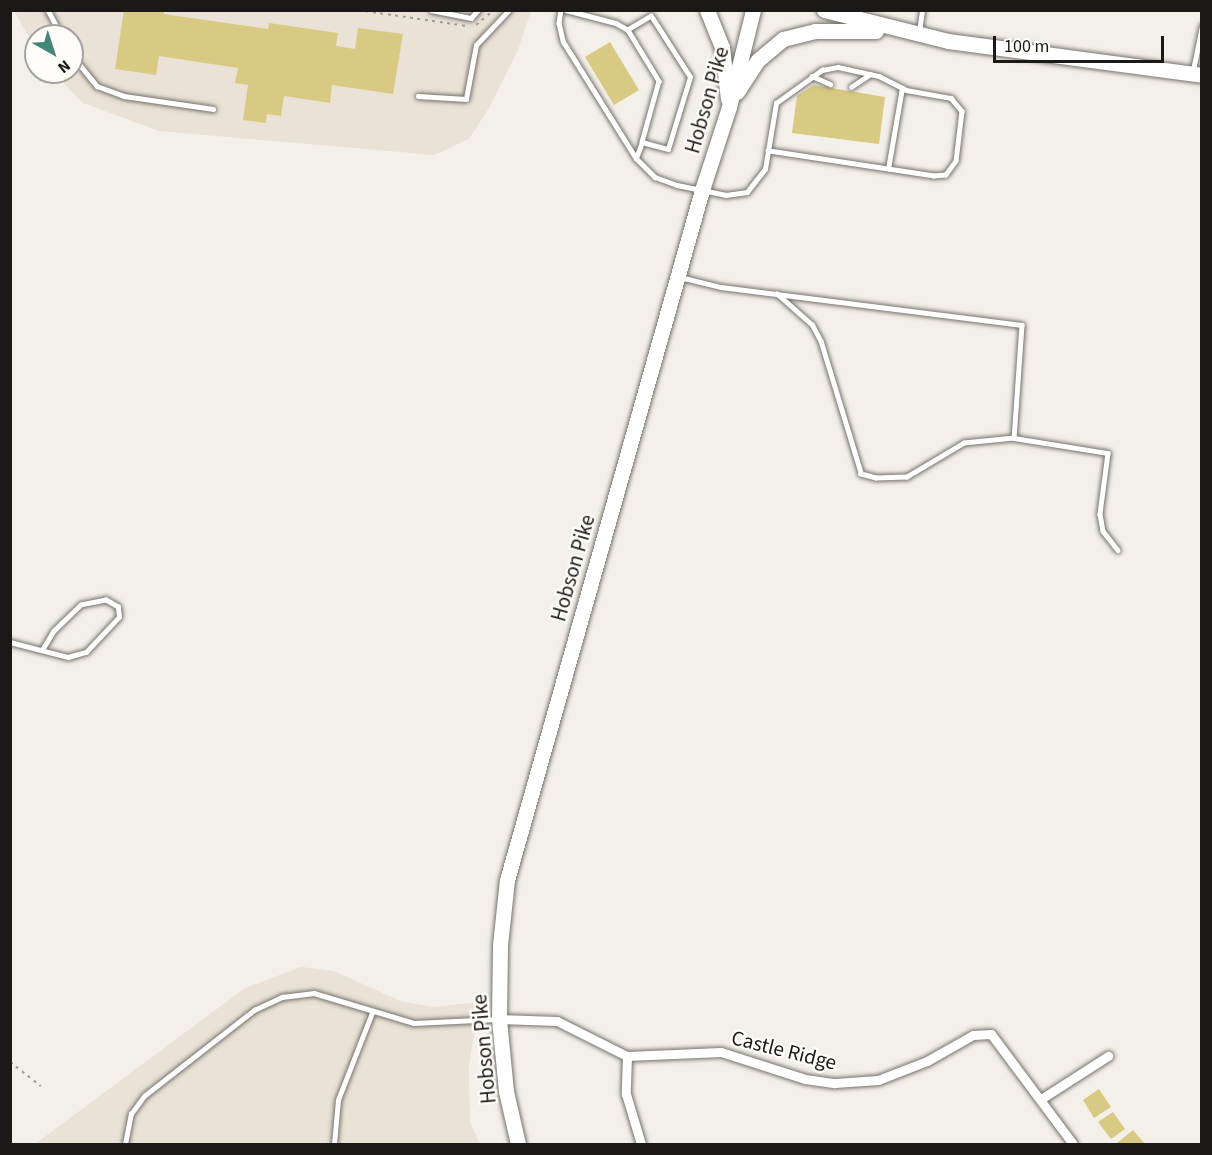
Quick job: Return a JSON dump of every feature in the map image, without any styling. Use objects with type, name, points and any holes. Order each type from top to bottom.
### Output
[{"type":"main road","points":[[706,10],[722,47],[729,107]]},
{"type":"main road","name":"Hobson Pike","points":[[518,1144],[506,1091],[499,1019],[500,945],[507,880],[677,277],[729,107],[753,10]]},
{"type":"main road","points":[[824,10],[900,31],[1197,75]]},
{"type":"main road","points":[[867,10],[900,31]]},
{"type":"main road","points":[[729,107],[758,60],[783,39],[815,31],[900,31]]},
{"type":"street","name":"Castle Ridge","points":[[499,1019],[557,1021],[627,1056],[720,1052],[806,1079],[855,1083],[901,1073],[984,1033],[998,1039],[1073,1144]]},
{"type":"street","points":[[627,1056],[626,1094],[641,1144]]},
{"type":"street","points":[[1041,1099],[1108,1056]]},
{"type":"lane","points":[[48,10],[56,24]]},
{"type":"lane","points":[[431,10],[471,18],[478,10]]},
{"type":"lane","points":[[418,96],[466,99],[476,45],[509,10]]},
{"type":"lane","points":[[561,10],[563,41],[636,158],[655,177],[702,190],[726,195],[747,192],[765,169],[768,151],[776,103],[812,76],[838,67],[870,74],[902,88],[958,102],[962,111],[956,161],[946,175],[934,176],[768,151]]},
{"type":"lane","points":[[566,10],[616,23],[628,30],[646,60],[657,71],[660,81],[636,158]]},
{"type":"lane","points":[[918,34],[922,10]]},
{"type":"lane","points":[[628,30],[651,16],[653,24],[675,59],[690,77],[683,102],[676,114],[668,149],[642,142]]},
{"type":"lane","points":[[1197,75],[1202,26]]},
{"type":"lane","points":[[632,37],[638,33]]},
{"type":"lane","points":[[638,46],[644,42]]},
{"type":"lane","points":[[646,60],[652,56]]},
{"type":"lane","points":[[84,70],[97,86],[134,98],[213,109]]},
{"type":"lane","points":[[851,87],[870,74]]},
{"type":"lane","points":[[812,76],[830,84]]},
{"type":"lane","points":[[660,81],[666,80]]},
{"type":"lane","points":[[680,87],[687,89]]},
{"type":"lane","points":[[888,169],[902,88]]},
{"type":"lane","points":[[656,92],[663,95]]},
{"type":"lane","points":[[677,100],[683,102]]},
{"type":"lane","points":[[652,106],[660,109]]},
{"type":"lane","points":[[647,122],[655,124]]},
{"type":"lane","points":[[668,128],[674,130]]},
{"type":"lane","points":[[644,132],[651,134]]},
{"type":"lane","points":[[665,138],[671,140]]},
{"type":"lane","points":[[677,277],[777,294],[1022,325],[1014,438]]},
{"type":"lane","points":[[777,294],[812,326],[821,342],[861,474],[876,478],[907,477],[964,443],[1014,438],[1108,453],[1100,514],[1103,531],[1118,550]]},
{"type":"lane","points":[[10,642],[68,657],[86,652],[119,617],[118,607],[106,600],[81,605],[54,632],[43,649]]},
{"type":"lane","points":[[125,1144],[129,1121],[144,1096],[266,1003],[315,993],[372,1013],[414,1023],[499,1019]]},
{"type":"lane","points":[[334,1144],[338,1100],[372,1013]]},
{"type":"path","points":[[358,10],[464,26],[480,24],[494,10]]},
{"type":"path","points":[[10,1062],[41,1086]]},
{"type":"shaded area","points":[[14,11],[531,11],[518,50],[489,108],[469,139],[434,155],[159,131],[83,103],[65,84],[84,84],[84,24],[24,24],[24,28]]},
{"type":"shaded area","points":[[301,967],[334,971],[400,1001],[433,1007],[480,1002],[469,1065],[470,1122],[480,1144],[35,1144],[245,988]]},
{"type":"building","points":[[124,10],[164,10],[164,14],[268,29],[269,23],[338,33],[336,46],[355,49],[358,28],[403,34],[393,94],[332,85],[330,103],[284,96],[281,116],[267,114],[266,123],[243,120],[248,85],[235,83],[238,68],[159,56],[156,75],[115,69]]},
{"type":"building","points":[[610,42],[639,90],[614,105],[585,57]]},
{"type":"building","points":[[814,85],[885,97],[879,144],[792,133],[797,96]]},
{"type":"building","points":[[1099,1089],[1111,1107],[1094,1118],[1083,1100]]},
{"type":"building","points":[[1113,1112],[1125,1129],[1111,1139],[1098,1122]]},
{"type":"building","points":[[1133,1130],[1145,1144],[1117,1143]]}]
